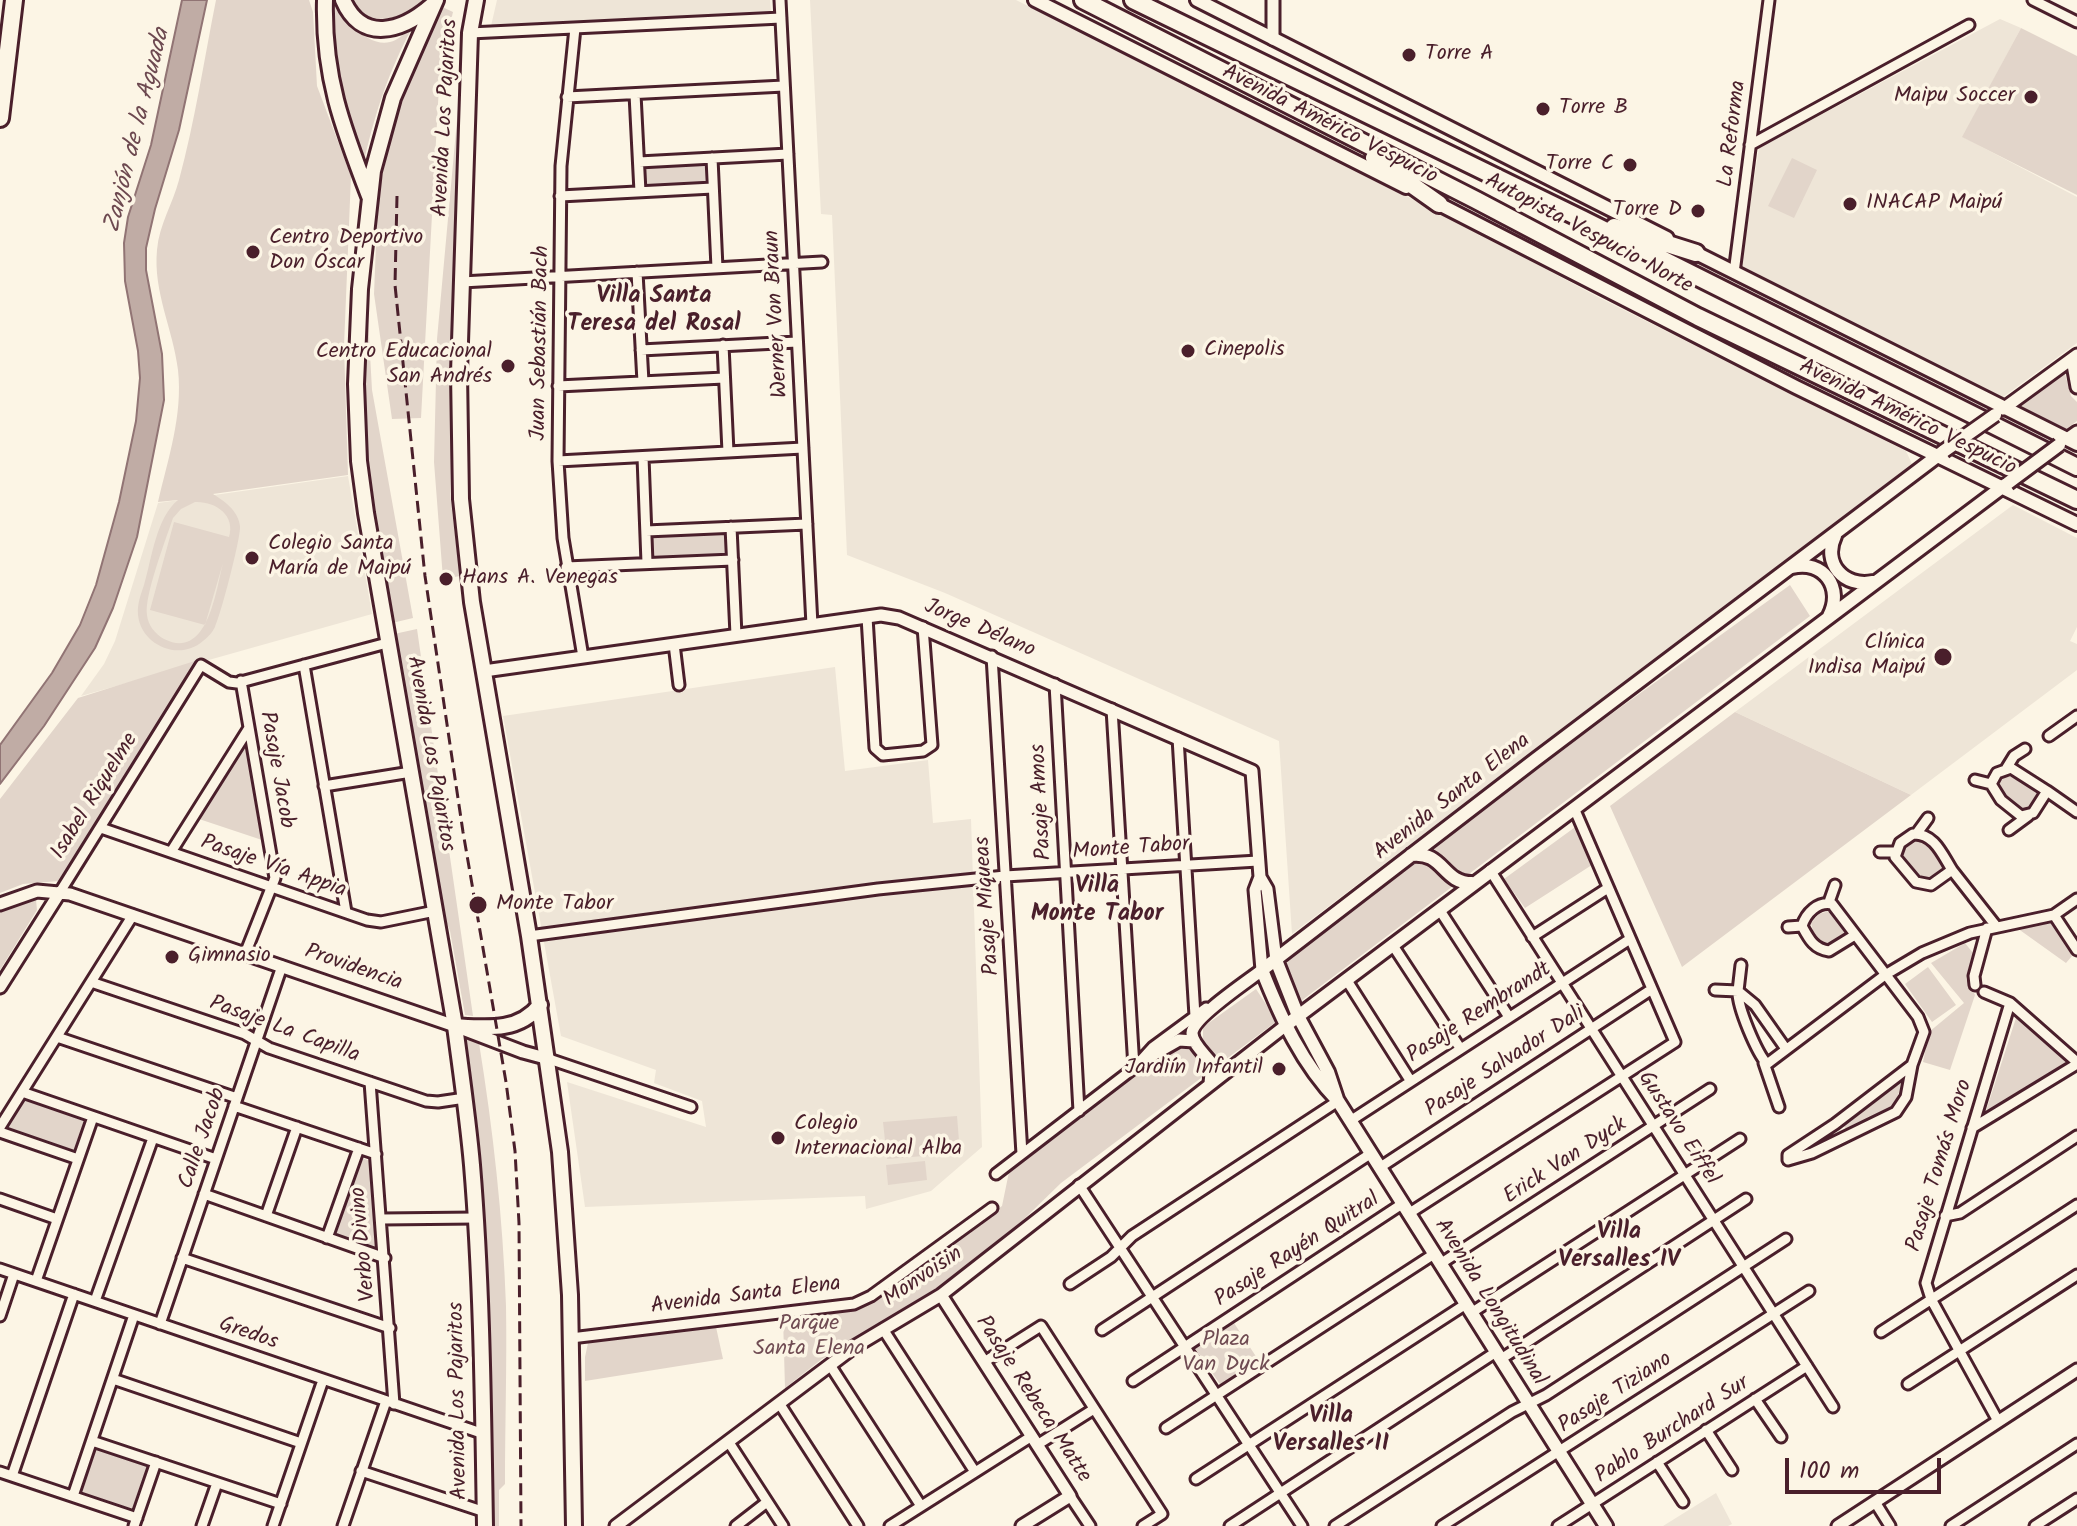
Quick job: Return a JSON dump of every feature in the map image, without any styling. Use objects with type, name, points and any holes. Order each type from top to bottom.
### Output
[{"type":"highway","points":[[0,118],[14,0]]},
{"type":"highway","name":"Autopista Vespucio Norte","points":[[1083,0],[1698,317],[2077,500]]},
{"type":"highway","name":"Autopista Vespucio Norte","points":[[1133,0],[1582,219],[2077,467]]},
{"type":"highway","points":[[1144,0],[1180,23]]},
{"type":"highway","points":[[1331,126],[1439,204]]},
{"type":"highway","points":[[1582,219],[1696,253]]},
{"type":"main road","points":[[325,0],[325,48],[330,80],[339,116],[369,196]]},
{"type":"main road","points":[[343,0],[356,19],[385,30],[409,22],[435,2]]},
{"type":"main road","name":"Avenida Los Pajaritos","points":[[476,0],[470,33],[458,414],[461,499],[472,602],[549,1059],[565,1202],[574,1526]]},
{"type":"main road","name":"Avenida Américo Vespucio","points":[[1035,0],[1796,387],[2005,485],[2077,524]]},
{"type":"main road","points":[[1197,0],[1430,116],[1999,412],[2070,440]]},
{"type":"main road","name":"Avenida Los Pajaritos","points":[[435,2],[393,98],[369,196],[358,323],[357,432],[364,500],[387,643],[465,1098],[476,1218],[485,1519]]},
{"type":"main road","name":"Avenida Santa Elena","points":[[1262,970],[1999,412]]},
{"type":"main road","points":[[1285,1026],[1873,582],[2070,440]]},
{"type":"main road","points":[[1837,533],[1831,548],[1835,569],[1852,582],[1873,582]]},
{"type":"main road","points":[[1791,568],[1807,565],[1828,577],[1835,592],[1829,616]]},
{"type":"main road","points":[[1441,906],[1449,889],[1441,845],[1452,824]]},
{"type":"main road","points":[[1411,855],[1424,855],[1458,881],[1472,883]]},
{"type":"main road","name":"Avenida Longitudinal","points":[[1276,960],[1298,1016],[1328,1072],[1338,1101]]},
{"type":"main road","name":"Avenida Longitudinal","points":[[1262,970],[1285,1026],[1317,1076],[1338,1101],[1606,1526]]},
{"type":"main road","points":[[455,1026],[487,1028],[515,1024],[527,1018],[540,1005]]},
{"type":"street","name":"Werner Von Braun","points":[[780,0],[812,625]]},
{"type":"street","points":[[1273,0],[1273,39]]},
{"type":"street","name":"La Reforma","points":[[1734,273],[1769,0]]},
{"type":"street","points":[[2033,0],[2077,22]]},
{"type":"street","points":[[470,33],[781,18]]},
{"type":"street","points":[[1750,145],[1969,25]]},
{"type":"street","name":"Juan Sebastián Bach","points":[[575,28],[560,196],[558,461],[566,567],[583,657]]},
{"type":"street","points":[[567,97],[784,86]]},
{"type":"street","points":[[635,94],[640,192]]},
{"type":"street","points":[[639,162],[788,154]]},
{"type":"street","points":[[712,158],[717,268]]},
{"type":"street","points":[[560,196],[713,188]]},
{"type":"street","points":[[462,282],[822,262]]},
{"type":"street","points":[[637,272],[643,382]]},
{"type":"street","points":[[641,350],[797,342]]},
{"type":"street","points":[[723,345],[728,452]]},
{"type":"street","points":[[1999,412],[2074,357]]},
{"type":"street","points":[[2074,357],[2077,387]]},
{"type":"street","points":[[558,386],[724,378]]},
{"type":"street","points":[[558,461],[803,448]]},
{"type":"street","points":[[643,457],[647,563]]},
{"type":"street","points":[[646,531],[807,524]]},
{"type":"street","points":[[731,527],[736,635]]},
{"type":"street","points":[[566,567],[733,560]]},
{"type":"street","name":"Jorge Délano","points":[[484,671],[891,616],[992,656],[1252,771]]},
{"type":"street","points":[[867,617],[875,748],[883,755],[923,751],[930,748],[933,742],[923,627]]},
{"type":"street","points":[[241,681],[387,643]]},
{"type":"street","points":[[674,644],[679,685]]},
{"type":"street","name":"Pasaje Miqueas","points":[[992,656],[1022,1154]]},
{"type":"street","name":"Isabel Riquelme","points":[[0,987],[201,665],[229,682],[241,681]]},
{"type":"street","points":[[304,665],[346,912]]},
{"type":"street","name":"Pasaje Jacob","points":[[241,681],[275,874],[245,954]]},
{"type":"street","name":"Pasaje Amos","points":[[1055,684],[1079,1111]]},
{"type":"street","points":[[1112,709],[1139,1064],[1179,1040],[1194,1041]]},
{"type":"street","points":[[2049,736],[2077,716]]},
{"type":"street","points":[[171,852],[249,728]]},
{"type":"street","points":[[1178,738],[1195,1016]]},
{"type":"street","points":[[2006,769],[2014,756],[2025,749]]},
{"type":"street","points":[[1991,784],[1997,773],[2011,768],[2077,812]]},
{"type":"street","name":"Avenida Longitudinal","points":[[1252,771],[1260,877],[1267,889],[1276,960]]},
{"type":"street","points":[[324,786],[411,772]]},
{"type":"street","points":[[1975,780],[1991,784],[2001,800],[2017,815],[2029,815]]},
{"type":"street","points":[[2009,830],[2036,810],[2047,791]]},
{"type":"street","points":[[1574,808],[1652,989]]},
{"type":"street","points":[[1928,818],[1917,833],[1903,839],[1895,852],[1896,858],[1919,884],[1931,885],[1952,870]]},
{"type":"street","name":"Pasaje Vía Appia","points":[[101,828],[377,922],[435,911]]},
{"type":"street","points":[[1917,833],[1931,838],[1992,927]]},
{"type":"street","points":[[1880,852],[1895,852]]},
{"type":"street","name":"Monte Tabor","points":[[529,936],[862,891],[1005,876],[1258,861]]},
{"type":"street","name":"Gustavo Eiffel","points":[[1490,870],[1833,1407]]},
{"type":"street","name":"Avenida Longitudinal","points":[[1260,877],[1255,890],[1262,970]]},
{"type":"street","points":[[1802,926],[1811,911],[1829,902],[1835,885]]},
{"type":"street","points":[[1532,937],[1608,888]]},
{"type":"street","name":"Providencia","points":[[0,904],[29,893],[60,892],[455,1026],[512,1049],[691,1107]]},
{"type":"street","points":[[1766,1063],[1885,975],[1937,945],[1992,927],[2054,915],[2077,899]]},
{"type":"street","points":[[1829,902],[1923,1027],[1921,1042],[1912,1065],[1906,1097],[1898,1110],[1845,1138],[1799,1158],[1787,1159],[1788,1155],[1835,1124],[1912,1065]]},
{"type":"street","points":[[1441,906],[1509,1017]]},
{"type":"street","points":[[78,1159],[0,1129],[133,915]]},
{"type":"street","points":[[2054,915],[2077,950]]},
{"type":"street","points":[[1788,927],[1802,926]]},
{"type":"street","points":[[1802,926],[1815,947],[1825,951],[1855,935]]},
{"type":"street","points":[[1975,985],[1974,976],[1992,927]]},
{"type":"street","name":"Pasaje Rembrandt","points":[[1350,1121],[1630,939]]},
{"type":"street","points":[[1392,944],[1460,1048]]},
{"type":"street","points":[[1741,965],[1738,998],[1766,1063],[1779,1107]]},
{"type":"street","name":"Calle Jacob","points":[[160,1324],[282,966]]},
{"type":"street","name":"Avenida Santa Elena","points":[[996,1174],[1139,1064],[1153,1047],[1209,1006],[1217,1005],[1262,970]]},
{"type":"street","points":[[1346,979],[1410,1080]]},
{"type":"street","name":"Pasaje La Capilla","points":[[91,982],[245,1034],[269,1048],[430,1102],[465,1098]]},
{"type":"street","name":"Pasaje Salvador Dali","points":[[1379,1168],[1652,989]]},
{"type":"street","name":"Pasaje Rayén Quitral","points":[[1133,1381],[1675,1042],[1652,989]]},
{"type":"street","points":[[1715,990],[1738,991],[1755,1005],[1786,1049]]},
{"type":"street","points":[[1972,1128],[2077,1063],[2010,1003],[1984,992]]},
{"type":"street","name":"Pasaje Tomás Moro","points":[[1998,1421],[1931,1299],[1927,1272],[2010,1003]]},
{"type":"street","points":[[1210,1084],[1213,1072],[1210,1061],[1194,1041],[1194,1026],[1217,1005]]},
{"type":"street","points":[[1210,1084],[1285,1026]]},
{"type":"street","points":[[57,1037],[376,1154]]},
{"type":"street","points":[[1210,1061],[1222,1065],[1236,1064]]},
{"type":"street","name":"Verbo Divino","points":[[343,1526],[361,1471],[390,1402],[390,1328],[370,1082]]},
{"type":"street","name":"Monvoisin","points":[[616,1526],[830,1365],[941,1295],[1210,1084]]},
{"type":"street","name":"Erick Van Dyck","points":[[1166,1428],[1654,1127],[1710,1089]]},
{"type":"street","points":[[22,1092],[216,1159]]},
{"type":"street","points":[[1070,1284],[1132,1236],[1338,1101]]},
{"type":"street","points":[[36,1281],[93,1117]]},
{"type":"street","points":[[1835,1124],[1845,1138]]},
{"type":"street","points":[[266,1216],[297,1127]]},
{"type":"street","points":[[1945,1216],[1960,1213],[2077,1136]]},
{"type":"street","points":[[95,1301],[153,1138]]},
{"type":"street","points":[[1196,1479],[1740,1139]]},
{"type":"street","points":[[327,1238],[359,1148]]},
{"type":"street","points":[[1102,1330],[1370,1154]]},
{"type":"street","points":[[1079,1185],[1302,1526]]},
{"type":"street","points":[[204,1194],[385,1258]]},
{"type":"street","points":[[0,1199],[57,1219]]},
{"type":"street","points":[[1230,1526],[1746,1199]]},
{"type":"street","points":[[1881,1332],[2077,1205]]},
{"type":"street","name":"Avenida Santa Elena","points":[[571,1338],[854,1304],[871,1296],[992,1208]]},
{"type":"street","points":[[382,1219],[476,1218]]},
{"type":"street","points":[[1335,1526],[1546,1395],[1786,1239]]},
{"type":"street","points":[[182,1258],[390,1328]]},
{"type":"street","name":"Gredos","points":[[0,1269],[484,1434]]},
{"type":"street","points":[[0,1316],[14,1274]]},
{"type":"street","points":[[1908,1384],[2077,1275]]},
{"type":"street","name":"Pasaje Tiziano","points":[[1442,1526],[1809,1291]]},
{"type":"street","points":[[12,1476],[74,1294]]},
{"type":"street","name":"Pasaje Rebeca Matte","points":[[941,1295],[1090,1526]]},
{"type":"street","points":[[73,1496],[134,1315]]},
{"type":"street","points":[[984,1362],[1041,1326],[1162,1514],[1143,1526]]},
{"type":"street","points":[[883,1329],[975,1472]]},
{"type":"street","points":[[830,1365],[921,1506]]},
{"type":"street","name":"Pablo Burchard Sur","points":[[1558,1526],[1807,1366]]},
{"type":"street","points":[[1838,1526],[2077,1370]]},
{"type":"street","points":[[113,1379],[301,1443]]},
{"type":"street","points":[[273,1526],[323,1380]]},
{"type":"street","points":[[1755,1399],[1781,1437]]},
{"type":"street","points":[[779,1403],[858,1526]]},
{"type":"street","points":[[890,1526],[975,1472],[1094,1409]]},
{"type":"street","points":[[1706,1430],[1732,1470]]},
{"type":"street","points":[[92,1441],[281,1504]]},
{"type":"street","points":[[728,1441],[783,1526]]},
{"type":"street","points":[[1951,1526],[2077,1444]]},
{"type":"street","points":[[0,1472],[73,1496],[135,1522],[156,1462]]},
{"type":"street","points":[[1657,1462],[1683,1502]]},
{"type":"street","points":[[361,1471],[485,1519]]},
{"type":"street","points":[[202,1526],[217,1483]]},
{"type":"street","points":[[1022,1526],[1070,1496]]},
{"type":"street","points":[[2035,1526],[2077,1499]]},
{"type":"street","points":[[736,1526],[767,1502]]},
{"type":"street","points":[[1875,1502],[1890,1526]]},
{"type":"shaded area","points":[[182,0],[207,0],[179,130],[146,248],[146,270],[162,354],[164,400],[137,537],[113,608],[95,648],[44,726],[0,784],[0,745],[52,673],[80,625],[96,585],[119,502],[136,421],[140,378],[125,281],[124,243],[128,217],[151,145]]},
{"type":"shaded area","points":[[497,0],[770,0],[771,15],[491,26]]},
{"type":"shaded area","points":[[810,0],[1016,0],[1906,451],[1912,464],[1292,934],[1279,741],[945,593],[847,555],[832,215],[821,214]]},
{"type":"shaded area","name":"INACAP Maipú","points":[[2000,19],[2021,28],[1963,137],[2077,197],[2077,343],[1999,400],[1740,268],[1759,148]]},
{"type":"shaded area","name":"Colegio Santa María de Maipú","points":[[348,476],[372,614],[81,696],[104,664],[115,641],[158,503]]},
{"type":"shaded area","name":"Clínica Indisa Maipú","points":[[2013,505],[2077,538],[2077,627],[2070,641],[2077,644],[2077,670],[1911,795],[1735,712]]},
{"type":"shaded area","points":[[835,667],[845,771],[928,760],[933,823],[971,819],[982,1147],[931,1191],[866,1209],[865,1196],[585,1207],[567,1082],[706,1127],[702,1101],[654,1083],[656,1070],[561,1036],[503,716]]},
{"type":"shaded area","points":[[1716,1493],[1732,1524],[1663,1526]]},
{"type":"green space","name":"Centro Deportivo Don Óscar","points":[[216,0],[309,0],[313,12],[317,86],[351,176],[344,346],[348,475],[213,494],[226,503],[239,520],[230,576],[211,633],[193,647],[173,650],[146,635],[138,615],[156,539],[165,517],[178,500],[158,502],[174,437],[179,387],[158,281],[157,250],[185,158]],"holes":[[[195,502],[210,504],[227,516],[229,537],[174,522],[150,610],[204,625],[191,640],[179,643],[164,639],[152,629],[147,615],[152,581],[173,518],[181,509]],[[223,563],[213,605],[206,622]]]},
{"type":"green space","points":[[333,0],[337,0],[358,30],[373,40],[382,43],[393,41],[412,28],[384,91],[365,157],[344,101]]},
{"type":"green space","points":[[354,0],[426,0],[398,16],[377,19],[360,10]]},
{"type":"green space","points":[[438,5],[453,12],[440,67],[421,418],[392,419],[374,294],[378,196],[401,91]]},
{"type":"green space","name":"Maipu Soccer","points":[[2021,28],[2077,56],[2077,195],[1962,137]]},
{"type":"green space","points":[[461,76],[464,102],[450,494],[460,576],[443,579],[434,462],[437,339]]},
{"type":"green space","points":[[1792,158],[1817,170],[1794,218],[1768,206]]},
{"type":"green space","points":[[705,164],[705,185],[644,187],[644,165]]},
{"type":"green space","points":[[363,318],[368,318],[372,390],[413,618],[392,623],[364,465]]},
{"type":"green space","points":[[2065,374],[2071,396],[2077,402],[2077,421],[2066,429],[2017,408]]},
{"type":"green space","points":[[726,532],[727,556],[649,560],[648,536]]},
{"type":"green space","points":[[1790,585],[1810,616],[1301,1001],[1296,998],[1285,968],[1290,956],[1603,720]]},
{"type":"green space","points":[[417,629],[473,1016],[465,1015],[450,931],[442,911],[394,634]]},
{"type":"green space","points":[[198,660],[59,881],[23,884],[0,893],[0,799],[78,698]]},
{"type":"green space","points":[[1735,712],[1911,795],[1682,967],[1610,806]]},
{"type":"green space","points":[[248,740],[265,841],[199,819]]},
{"type":"green space","points":[[2014,776],[2040,792],[2028,810],[2020,811],[1998,786],[1999,778]]},
{"type":"green space","points":[[1578,825],[1595,863],[1525,908],[1504,879]]},
{"type":"green space","points":[[1915,840],[1930,845],[1945,867],[1926,880],[1915,878],[1900,859],[1904,845]]},
{"type":"green space","points":[[24,898],[36,900],[37,910],[0,970],[0,910]]},
{"type":"green space","points":[[1829,911],[1848,933],[1827,946],[1816,943],[1811,923],[1819,914]]},
{"type":"green space","points":[[2050,920],[2072,956],[2066,963],[2017,928]]},
{"type":"green space","points":[[1965,943],[1973,953],[1966,979],[1975,995],[1950,1070],[1923,1062],[1929,1032],[1964,1003],[1931,963]]},
{"type":"green space","points":[[1928,967],[1956,1005],[1932,1022],[1905,984]]},
{"type":"green space","name":"Parque Santa Elena","points":[[1256,989],[1277,1021],[1061,1183],[1022,1221],[933,1292],[822,1359],[785,1388],[783,1317],[867,1304],[1002,1206],[1009,1172],[1175,1045],[1183,1041],[1203,1040],[1203,1027]]},
{"type":"green space","points":[[2016,1018],[2070,1060],[1984,1117]]},
{"type":"green space","points":[[461,1035],[479,1043],[493,1141],[502,1240],[506,1306],[505,1484],[499,1490],[499,1526],[491,1526],[487,1275],[475,1124]]},
{"type":"green space","points":[[1901,1082],[1899,1093],[1890,1108],[1850,1135],[1844,1126]]},
{"type":"green space","points":[[26,1096],[86,1117],[74,1152],[5,1129]]},
{"type":"green space","points":[[957,1116],[960,1153],[887,1159],[883,1122]]},
{"type":"green space","points":[[362,1158],[370,1161],[380,1251],[333,1234]]},
{"type":"green space","points":[[925,1161],[927,1180],[888,1185],[886,1165]]},
{"type":"green space","name":"Plaza Van Dyck","points":[[1234,1323],[1259,1361],[1222,1387],[1194,1347]]},
{"type":"green space","points":[[716,1327],[723,1359],[585,1381],[588,1343]]},
{"type":"green space","points":[[97,1446],[151,1464],[135,1511],[81,1492]]},
{"type":"railway","points":[[397,196],[395,285],[425,576],[515,1151],[519,1223],[521,1526]]},
{"type":"place","name":"Torre A","points":[[1409,55]]},
{"type":"place","name":"Maipu Soccer","points":[[2031,97]]},
{"type":"place","name":"Torre B","points":[[1543,109]]},
{"type":"place","name":"Torre C","points":[[1630,165]]},
{"type":"place","name":"INACAP Maipú","points":[[1850,204]]},
{"type":"place","name":"Torre D","points":[[1698,211]]},
{"type":"place","name":"Centro Deportivo Don Óscar","points":[[253,252]]},
{"type":"place","name":"Cinepolis","points":[[1188,351]]},
{"type":"place","name":"Centro Educacional San Andrés","points":[[508,366]]},
{"type":"place","name":"Colegio Santa María de Maipú","points":[[252,558]]},
{"type":"place","name":"Hans A. Venegas","points":[[446,579]]},
{"type":"place","name":"Clínica Indisa Maipú","points":[[1943,657]]},
{"type":"place","name":"Monte Tabor","points":[[478,905]]},
{"type":"place","name":"Gimnasio","points":[[172,957]]},
{"type":"place","name":"Jardiín Infantil","points":[[1279,1069]]},
{"type":"place","name":"Colegio Internacional Alba","points":[[778,1138]]},
{"type":"district","name":"Villa Santa Teresa del Rosal","points":[[654,312]]},
{"type":"district","name":"Villa Monte Tabor","points":[[1097,902]]},
{"type":"district","name":"Villa Versalles IV","points":[[1619,1248]]},
{"type":"district","name":"Villa Versalles II","points":[[1331,1432]]},
{"type":"water label","name":"Zanjón de la Aguada","points":[[139,131]]}]
